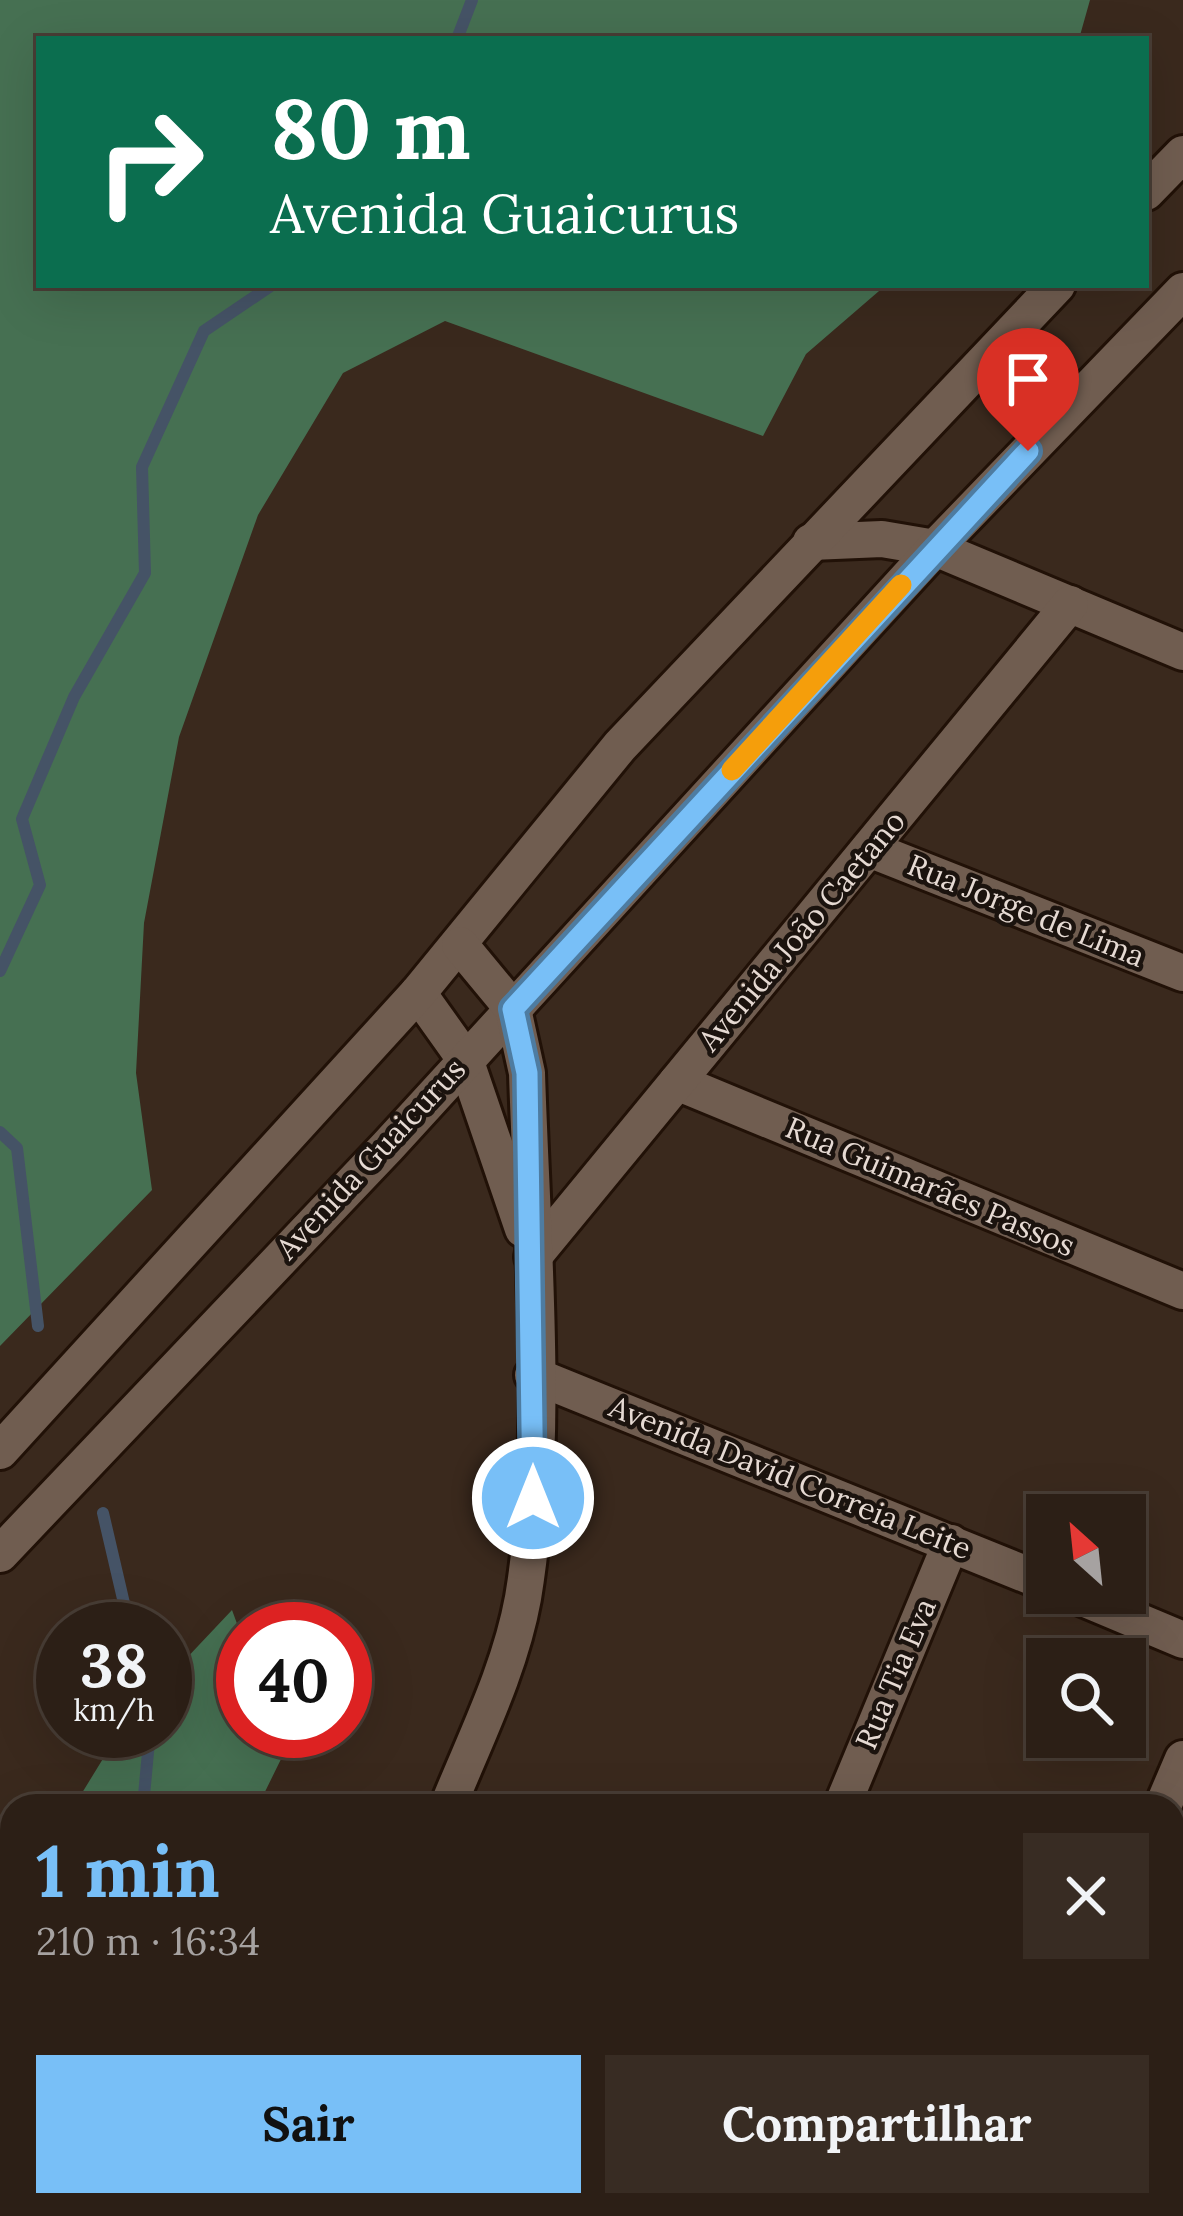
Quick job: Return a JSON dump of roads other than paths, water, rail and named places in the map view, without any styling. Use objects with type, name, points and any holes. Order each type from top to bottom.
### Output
[{"type":"street","points":[[1149,189],[1183,154]]},
{"type":"street","points":[[0,1451],[418,993],[620,746],[1054,288]]},
{"type":"street","name":"Avenida Guaicurus","points":[[0,1554],[513,1009],[935,548],[1183,291]]},
{"type":"street","points":[[811,542],[882,539],[935,548],[1183,652]]},
{"type":"street","name":"Avenida João Caetano","points":[[533,1257],[1070,604]]},
{"type":"street","name":"Rua Jorge de Lima","points":[[869,849],[1183,974]]},
{"type":"street","points":[[453,1794],[497,1685],[522,1600],[533,1498],[527,1073],[513,1009],[460,945]]},
{"type":"street","points":[[418,993],[464,1059],[533,1257]]},
{"type":"street","name":"Rua Guimarães Passos","points":[[677,1082],[1183,1292]]},
{"type":"street","name":"Avenida David Correia Leite","points":[[533,1375],[1026,1574]]},
{"type":"street","name":"Rua Tia Eva","points":[[847,1794],[951,1543]]},
{"type":"street","points":[[1121,1614],[1183,1640]]},
{"type":"street","points":[[1168,1794],[1183,1759]]},
{"type":"waterway","points":[[458,36],[472,0]]},
{"type":"waterway","points":[[0,971],[40,885],[22,819],[74,697],[145,573],[142,467],[204,331],[268,288]]},
{"type":"waterway","points":[[0,1132],[17,1148],[38,1326]]},
{"type":"waterway","points":[[103,1513],[124,1602]]},
{"type":"waterway","points":[[144,1794],[147,1758]]}]
